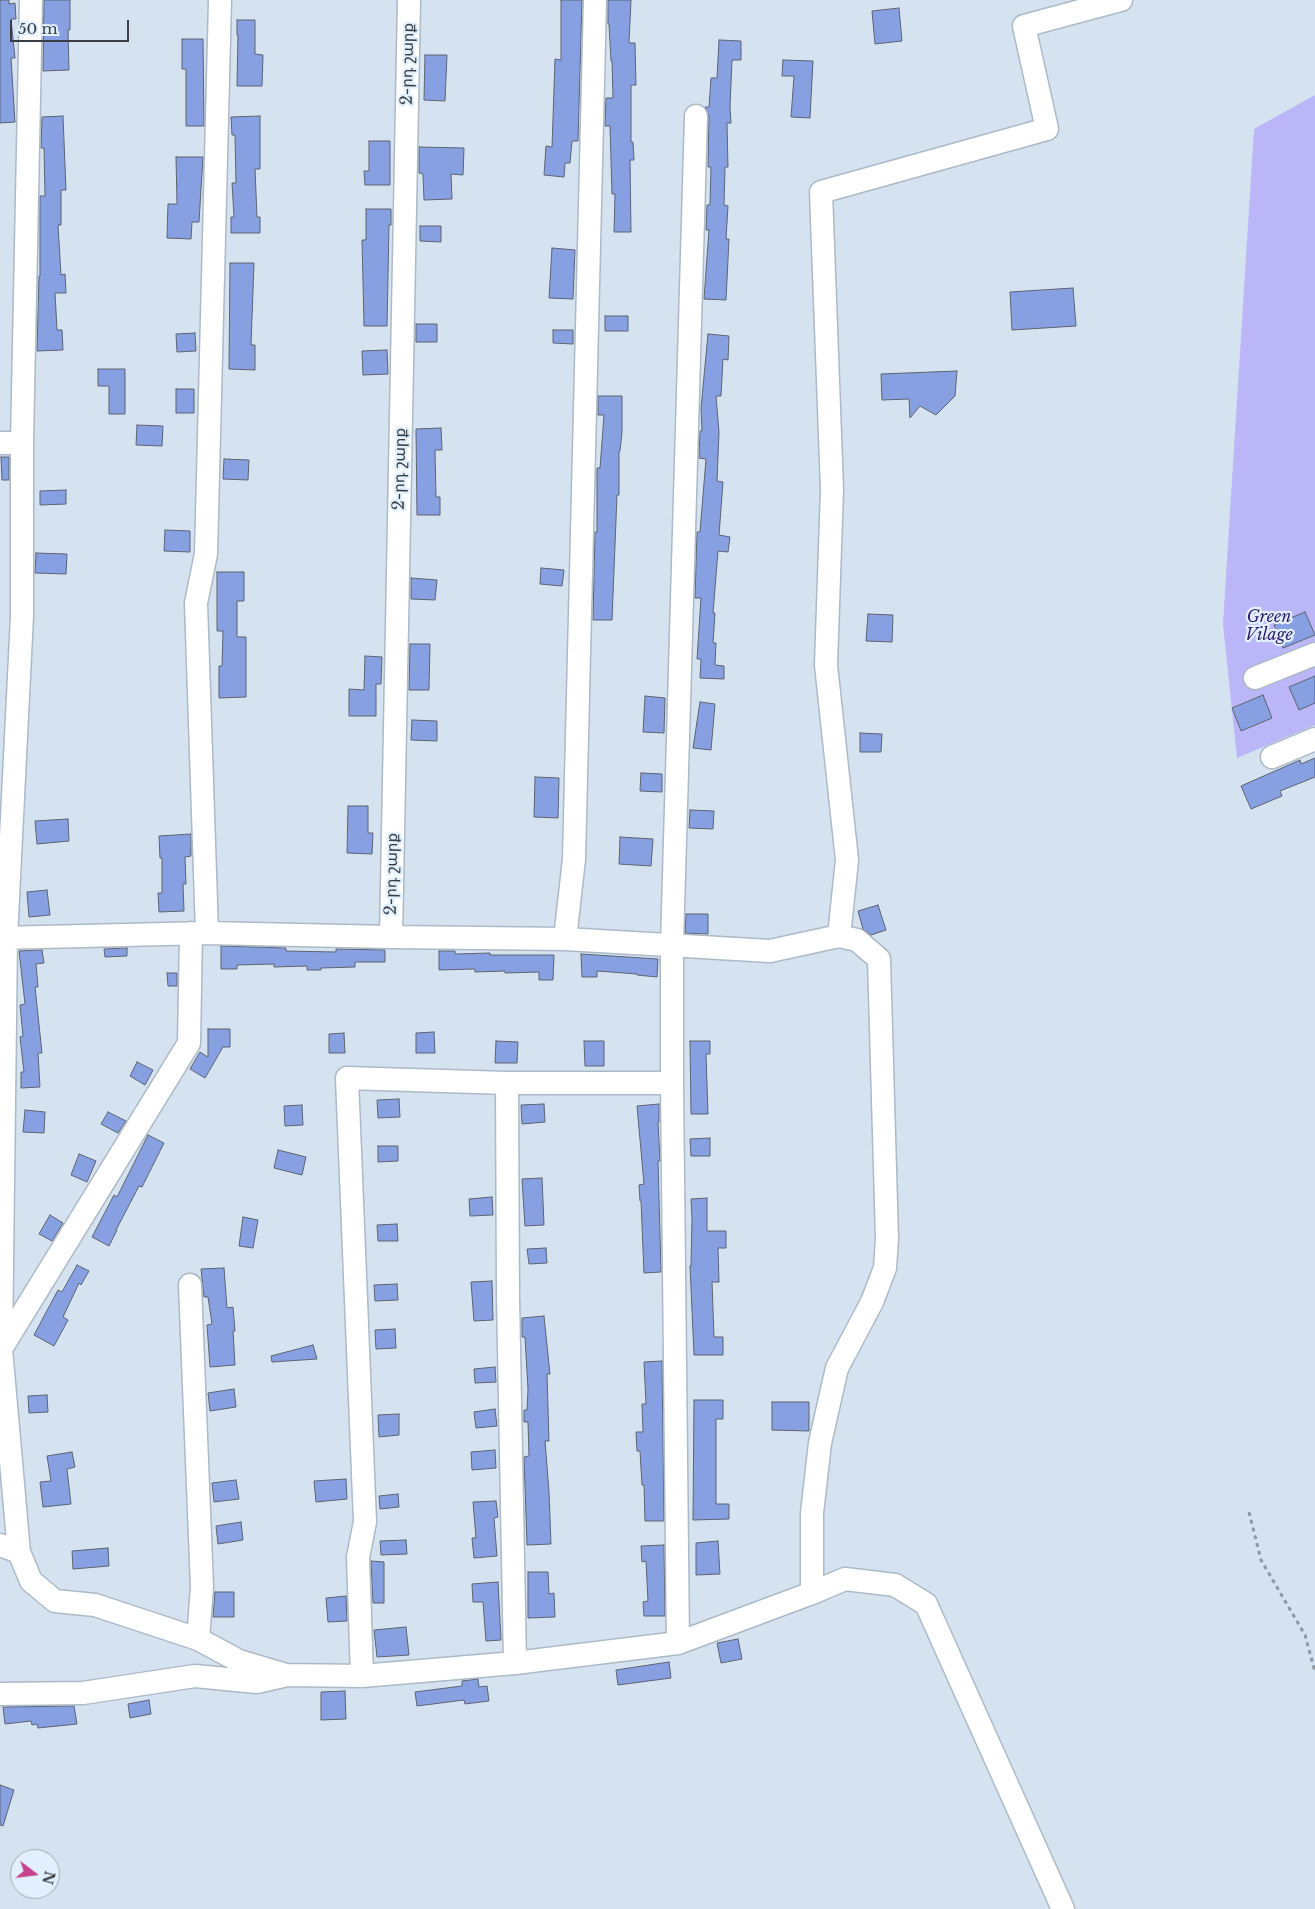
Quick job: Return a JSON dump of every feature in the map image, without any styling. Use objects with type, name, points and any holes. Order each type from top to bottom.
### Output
[{"type":"street","points":[[31,0],[11,443],[22,616],[3,938],[0,1349],[10,1548],[31,1581],[55,1601],[95,1605],[198,1639],[238,1661],[286,1675]]},
{"type":"street","points":[[0,1349],[189,1043],[199,933],[196,603],[206,554],[220,0]]},
{"type":"street","name":"2-րդ շարք","points":[[391,937],[409,0]]},
{"type":"street","points":[[565,938],[574,859],[595,0]]},
{"type":"street","points":[[839,936],[847,860],[826,665],[832,489],[821,192],[1047,129],[1024,26],[1121,0]]},
{"type":"street","points":[[678,1643],[672,944],[696,116]]},
{"type":"street","points":[[1255,678],[1315,654]]},
{"type":"street","points":[[1272,757],[1315,739]]},
{"type":"street","points":[[3,938],[199,933],[565,938],[770,951],[839,936],[857,940],[879,959],[887,1239],[885,1268],[872,1302],[837,1368],[820,1443],[812,1513],[812,1593]]},
{"type":"street","points":[[362,1676],[358,1557],[365,1522],[347,1078],[507,1083],[672,1083]]},
{"type":"street","points":[[507,1083],[508,1306],[515,1663]]},
{"type":"street","points":[[190,1285],[202,1587],[198,1639]]},
{"type":"street","points":[[0,1694],[83,1693],[195,1676],[257,1682],[286,1675],[362,1676],[515,1663],[678,1643],[845,1579],[895,1585],[926,1604],[1063,1909]]},
{"type":"path","points":[[1249,1512],[1261,1560],[1305,1635],[1315,1672]]},
{"type":"green space","name":"Green Vilage","points":[[1315,95],[1315,725],[1237,758],[1223,624],[1254,129]]},
{"type":"building","points":[[0,0],[9,0],[9,4],[15,3],[16,19],[11,19],[15,58],[11,58],[15,122],[0,123]]},
{"type":"building","points":[[44,0],[70,0],[70,30],[68,30],[69,70],[43,71]]},
{"type":"building","points":[[561,0],[582,0],[578,141],[572,141],[570,163],[565,163],[564,177],[544,175],[546,146],[552,147],[555,59],[561,60]]},
{"type":"building","points":[[608,0],[631,0],[629,43],[635,43],[636,85],[631,85],[631,142],[633,142],[634,160],[630,160],[631,232],[614,232],[615,194],[612,194],[610,126],[605,126],[606,98],[613,98]]},
{"type":"building","points":[[899,8],[902,41],[875,44],[872,11]]},
{"type":"building","points":[[237,20],[255,20],[255,54],[263,55],[262,86],[237,86]]},
{"type":"building","points":[[182,39],[203,39],[204,126],[186,126],[186,69],[182,69]]},
{"type":"building","points":[[719,40],[741,41],[741,60],[732,60],[731,123],[727,123],[728,167],[725,167],[724,205],[728,206],[726,239],[729,239],[726,300],[704,299],[709,230],[706,230],[707,205],[710,205],[711,167],[708,167],[709,116],[705,107],[709,107],[711,78],[717,78]]},
{"type":"building","points":[[425,55],[447,55],[445,101],[424,100]]},
{"type":"building","points":[[783,60],[813,61],[810,118],[791,117],[794,76],[782,76]]},
{"type":"building","points":[[63,116],[66,190],[61,190],[61,225],[58,225],[61,275],[65,274],[66,293],[55,293],[57,330],[62,330],[63,350],[37,351],[40,276],[40,196],[45,196],[44,148],[41,148],[42,117]]},
{"type":"building","points":[[260,116],[260,169],[255,169],[257,217],[260,217],[260,233],[231,233],[231,217],[234,217],[232,183],[236,183],[235,135],[232,135],[231,117]]},
{"type":"building","points":[[369,141],[390,141],[390,185],[365,185],[364,171],[369,171]]},
{"type":"building","points":[[419,147],[464,148],[463,175],[451,174],[452,199],[424,200],[423,174],[419,173]]},
{"type":"building","points":[[176,157],[203,157],[199,222],[192,222],[191,239],[167,238],[168,204],[177,204]]},
{"type":"building","points":[[366,209],[391,209],[387,326],[364,326],[362,240],[366,240]]},
{"type":"building","points":[[420,226],[441,226],[441,242],[420,241]]},
{"type":"building","points":[[552,248],[575,250],[573,299],[549,298]]},
{"type":"building","points":[[230,263],[254,263],[251,345],[255,345],[255,370],[229,369]]},
{"type":"building","points":[[1073,288],[1076,326],[1012,330],[1010,292]]},
{"type":"building","points":[[605,316],[628,316],[628,331],[605,331]]},
{"type":"building","points":[[416,324],[437,324],[437,342],[416,342]]},
{"type":"building","points":[[553,330],[573,330],[573,344],[553,343]]},
{"type":"building","points":[[195,333],[196,351],[177,352],[176,334]]},
{"type":"building","points":[[708,334],[729,336],[728,360],[723,359],[721,396],[716,396],[719,432],[717,481],[723,482],[719,535],[730,537],[728,552],[718,551],[713,613],[715,613],[713,643],[716,643],[715,665],[724,666],[724,679],[700,678],[701,659],[697,659],[701,598],[695,598],[697,532],[700,532],[706,459],[699,458],[700,431],[702,431],[701,408]]},
{"type":"building","points":[[387,350],[388,374],[363,375],[362,351]]},
{"type":"building","points":[[98,369],[125,369],[125,414],[109,414],[109,386],[98,386]]},
{"type":"building","points":[[957,371],[955,396],[936,415],[920,406],[910,418],[909,399],[882,400],[881,374]]},
{"type":"building","points":[[176,389],[194,389],[194,413],[176,413]]},
{"type":"building","points":[[598,396],[622,396],[622,432],[619,451],[619,495],[617,495],[612,620],[593,620],[595,532],[597,532],[597,468],[600,468],[604,415],[598,415]]},
{"type":"building","points":[[137,425],[163,426],[162,446],[136,445]]},
{"type":"building","points":[[441,428],[442,450],[435,450],[436,497],[440,497],[440,515],[417,515],[416,429]]},
{"type":"building","points":[[1,457],[9,457],[9,480],[2,480]]},
{"type":"building","points":[[224,459],[249,460],[248,480],[223,479]]},
{"type":"building","points":[[66,490],[66,504],[40,505],[40,491]]},
{"type":"building","points":[[165,530],[190,531],[190,552],[164,551]]},
{"type":"building","points":[[36,553],[67,554],[66,574],[35,573]]},
{"type":"building","points":[[541,568],[564,570],[562,586],[540,584]]},
{"type":"building","points":[[217,572],[244,572],[244,601],[237,601],[237,637],[246,637],[246,697],[219,698],[219,666],[222,666],[223,631],[217,631]]},
{"type":"building","points":[[411,578],[437,580],[435,600],[411,599]]},
{"type":"building","points":[[1305,612],[1315,635],[1283,648],[1274,625]]},
{"type":"building","points":[[868,614],[893,615],[892,642],[866,641]]},
{"type":"building","points":[[410,644],[430,644],[429,690],[409,690]]},
{"type":"building","points":[[365,656],[382,657],[381,684],[376,684],[376,716],[349,716],[349,689],[364,690]]},
{"type":"building","points":[[1315,676],[1315,703],[1299,710],[1289,687]]},
{"type":"building","points":[[1263,695],[1272,718],[1241,731],[1232,708]]},
{"type":"building","points":[[645,696],[665,698],[664,733],[643,732]]},
{"type":"building","points":[[700,702],[715,704],[711,750],[693,748]]},
{"type":"building","points":[[412,720],[437,721],[437,741],[411,740]]},
{"type":"building","points":[[860,733],[882,734],[881,752],[860,752]]},
{"type":"building","points":[[1315,758],[1315,777],[1280,791],[1282,796],[1251,809],[1241,786],[1300,760],[1301,764]]},
{"type":"building","points":[[641,773],[662,774],[662,792],[640,791]]},
{"type":"building","points":[[535,777],[559,778],[558,818],[534,817]]},
{"type":"building","points":[[348,806],[368,806],[368,833],[373,833],[372,854],[347,853]]},
{"type":"building","points":[[690,810],[714,811],[713,829],[689,828]]},
{"type":"building","points":[[68,819],[69,841],[37,844],[35,821]]},
{"type":"building","points":[[191,834],[191,856],[185,857],[184,911],[159,912],[158,893],[162,893],[162,858],[160,858],[159,836]]},
{"type":"building","points":[[620,837],[653,839],[651,866],[619,864]]},
{"type":"building","points":[[47,890],[50,915],[29,917],[27,892]]},
{"type":"building","points":[[878,905],[886,930],[871,935],[863,929],[858,911]]},
{"type":"building","points":[[686,914],[708,914],[708,934],[685,933]]},
{"type":"building","points":[[221,946],[286,948],[286,951],[336,952],[336,949],[385,950],[385,962],[355,962],[355,967],[321,968],[321,970],[307,970],[307,966],[274,967],[274,964],[237,965],[237,969],[221,969]]},
{"type":"building","points":[[127,948],[127,956],[105,957],[104,949]]},
{"type":"building","points":[[42,950],[44,963],[36,964],[38,987],[35,987],[42,1053],[38,1053],[40,1087],[21,1088],[21,1072],[24,1072],[20,1037],[23,1036],[20,1005],[25,1004],[19,951]]},
{"type":"building","points":[[439,951],[455,951],[455,954],[554,955],[553,980],[539,980],[539,972],[475,972],[475,969],[439,970]]},
{"type":"building","points":[[581,954],[658,959],[657,977],[597,971],[597,977],[582,977]]},
{"type":"building","points":[[167,973],[177,973],[177,986],[168,986]]},
{"type":"building","points":[[208,1029],[230,1029],[230,1047],[223,1047],[205,1078],[190,1069],[200,1052],[208,1057]]},
{"type":"building","points":[[434,1032],[435,1053],[416,1053],[416,1033]]},
{"type":"building","points":[[344,1033],[345,1053],[329,1053],[329,1034]]},
{"type":"building","points":[[496,1041],[518,1042],[517,1063],[495,1063]]},
{"type":"building","points":[[584,1041],[604,1041],[604,1066],[585,1066]]},
{"type":"building","points":[[690,1041],[710,1041],[710,1054],[706,1054],[708,1114],[691,1114]]},
{"type":"building","points":[[137,1062],[153,1070],[145,1085],[130,1076]]},
{"type":"building","points":[[399,1099],[400,1117],[378,1118],[377,1100]]},
{"type":"building","points":[[544,1104],[545,1122],[522,1124],[521,1105]]},
{"type":"building","points":[[659,1104],[660,1161],[658,1161],[661,1272],[644,1273],[639,1185],[644,1184],[637,1106]]},
{"type":"building","points":[[302,1105],[303,1125],[285,1126],[284,1106]]},
{"type":"building","points":[[25,1110],[45,1112],[44,1133],[23,1132]]},
{"type":"building","points":[[108,1112],[126,1121],[118,1133],[101,1124]]},
{"type":"building","points":[[148,1135],[164,1143],[142,1187],[139,1186],[109,1246],[92,1237],[114,1195],[117,1197]]},
{"type":"building","points":[[710,1138],[710,1156],[691,1156],[690,1139]]},
{"type":"building","points":[[378,1146],[398,1146],[398,1161],[378,1162]]},
{"type":"building","points":[[278,1150],[306,1157],[302,1175],[274,1168]]},
{"type":"building","points":[[79,1154],[96,1161],[87,1182],[71,1175]]},
{"type":"building","points":[[542,1178],[544,1225],[525,1226],[522,1179]]},
{"type":"building","points":[[492,1197],[493,1215],[470,1216],[469,1199]]},
{"type":"building","points":[[707,1198],[707,1231],[726,1231],[726,1248],[718,1248],[719,1282],[712,1282],[714,1337],[723,1337],[723,1355],[694,1355],[690,1266],[691,1199]]},
{"type":"building","points":[[50,1215],[63,1223],[52,1241],[39,1234]]},
{"type":"building","points":[[243,1217],[258,1220],[253,1248],[239,1246]]},
{"type":"building","points":[[397,1224],[398,1241],[378,1241],[377,1225]]},
{"type":"building","points":[[546,1248],[547,1263],[529,1264],[527,1249]]},
{"type":"building","points":[[77,1265],[89,1271],[81,1285],[79,1283],[63,1317],[68,1320],[54,1346],[34,1335],[58,1290],[62,1292]]},
{"type":"building","points":[[224,1268],[227,1308],[233,1307],[235,1365],[210,1367],[207,1325],[212,1324],[208,1297],[204,1297],[201,1269]]},
{"type":"building","points":[[492,1281],[493,1320],[474,1321],[471,1282]]},
{"type":"building","points":[[397,1284],[398,1300],[375,1301],[374,1285]]},
{"type":"building","points":[[544,1316],[550,1374],[547,1374],[549,1441],[545,1441],[551,1544],[527,1545],[524,1457],[529,1456],[528,1422],[524,1422],[524,1410],[527,1410],[528,1389],[525,1337],[522,1337],[522,1318]]},
{"type":"building","points":[[395,1329],[396,1348],[376,1349],[375,1330]]},
{"type":"building","points":[[313,1345],[317,1359],[272,1362],[271,1356]]},
{"type":"building","points":[[662,1361],[664,1521],[645,1521],[644,1485],[642,1485],[640,1451],[637,1451],[636,1432],[643,1432],[642,1404],[646,1404],[644,1362]]},
{"type":"building","points":[[495,1367],[496,1382],[475,1383],[474,1369]]},
{"type":"building","points":[[234,1389],[236,1407],[210,1411],[208,1393]]},
{"type":"building","points":[[47,1395],[48,1412],[29,1413],[28,1396]]},
{"type":"building","points":[[694,1400],[723,1400],[723,1419],[716,1419],[716,1504],[729,1504],[729,1519],[693,1520]]},
{"type":"building","points":[[772,1402],[809,1402],[809,1431],[772,1430]]},
{"type":"building","points":[[495,1409],[497,1426],[476,1428],[474,1412]]},
{"type":"building","points":[[399,1414],[399,1435],[379,1437],[378,1415]]},
{"type":"building","points":[[495,1450],[496,1468],[472,1470],[471,1452]]},
{"type":"building","points":[[72,1452],[75,1467],[67,1469],[71,1504],[43,1507],[40,1482],[51,1481],[47,1456]]},
{"type":"building","points":[[346,1479],[347,1499],[316,1502],[314,1481]]},
{"type":"building","points":[[236,1480],[239,1499],[214,1502],[212,1483]]},
{"type":"building","points":[[398,1494],[399,1507],[380,1509],[379,1496]]},
{"type":"building","points":[[496,1501],[498,1517],[494,1518],[497,1556],[474,1558],[472,1538],[476,1538],[473,1502]]},
{"type":"building","points":[[241,1522],[243,1540],[218,1544],[216,1526]]},
{"type":"building","points":[[406,1540],[407,1554],[381,1555],[380,1541]]},
{"type":"building","points":[[718,1541],[720,1574],[696,1575],[696,1543]]},
{"type":"building","points":[[664,1545],[665,1616],[644,1616],[643,1602],[648,1601],[646,1561],[642,1562],[641,1546]]},
{"type":"building","points":[[108,1548],[109,1566],[73,1569],[72,1551]]},
{"type":"building","points":[[371,1561],[384,1562],[384,1603],[373,1603]]},
{"type":"building","points":[[528,1572],[548,1572],[549,1594],[554,1593],[555,1617],[528,1618]]},
{"type":"building","points":[[498,1582],[501,1640],[486,1641],[483,1602],[473,1602],[472,1584]]},
{"type":"building","points":[[215,1592],[234,1592],[234,1617],[213,1617]]},
{"type":"building","points":[[346,1596],[347,1621],[328,1622],[326,1598]]},
{"type":"building","points":[[406,1627],[409,1655],[377,1657],[374,1630]]},
{"type":"building","points":[[738,1639],[742,1659],[721,1663],[717,1643]]},
{"type":"building","points":[[669,1662],[671,1678],[618,1685],[616,1670]]},
{"type":"building","points":[[478,1679],[479,1687],[487,1686],[489,1701],[465,1704],[464,1700],[417,1706],[415,1692],[462,1686],[462,1681]]},
{"type":"building","points":[[345,1691],[346,1719],[321,1720],[321,1692]]},
{"type":"building","points":[[149,1700],[151,1714],[130,1718],[128,1704]]},
{"type":"building","points":[[74,1706],[77,1724],[38,1728],[37,1724],[32,1725],[31,1721],[5,1724],[3,1707]]},
{"type":"building","points":[[0,1785],[14,1790],[3,1826],[0,1825]]}]
